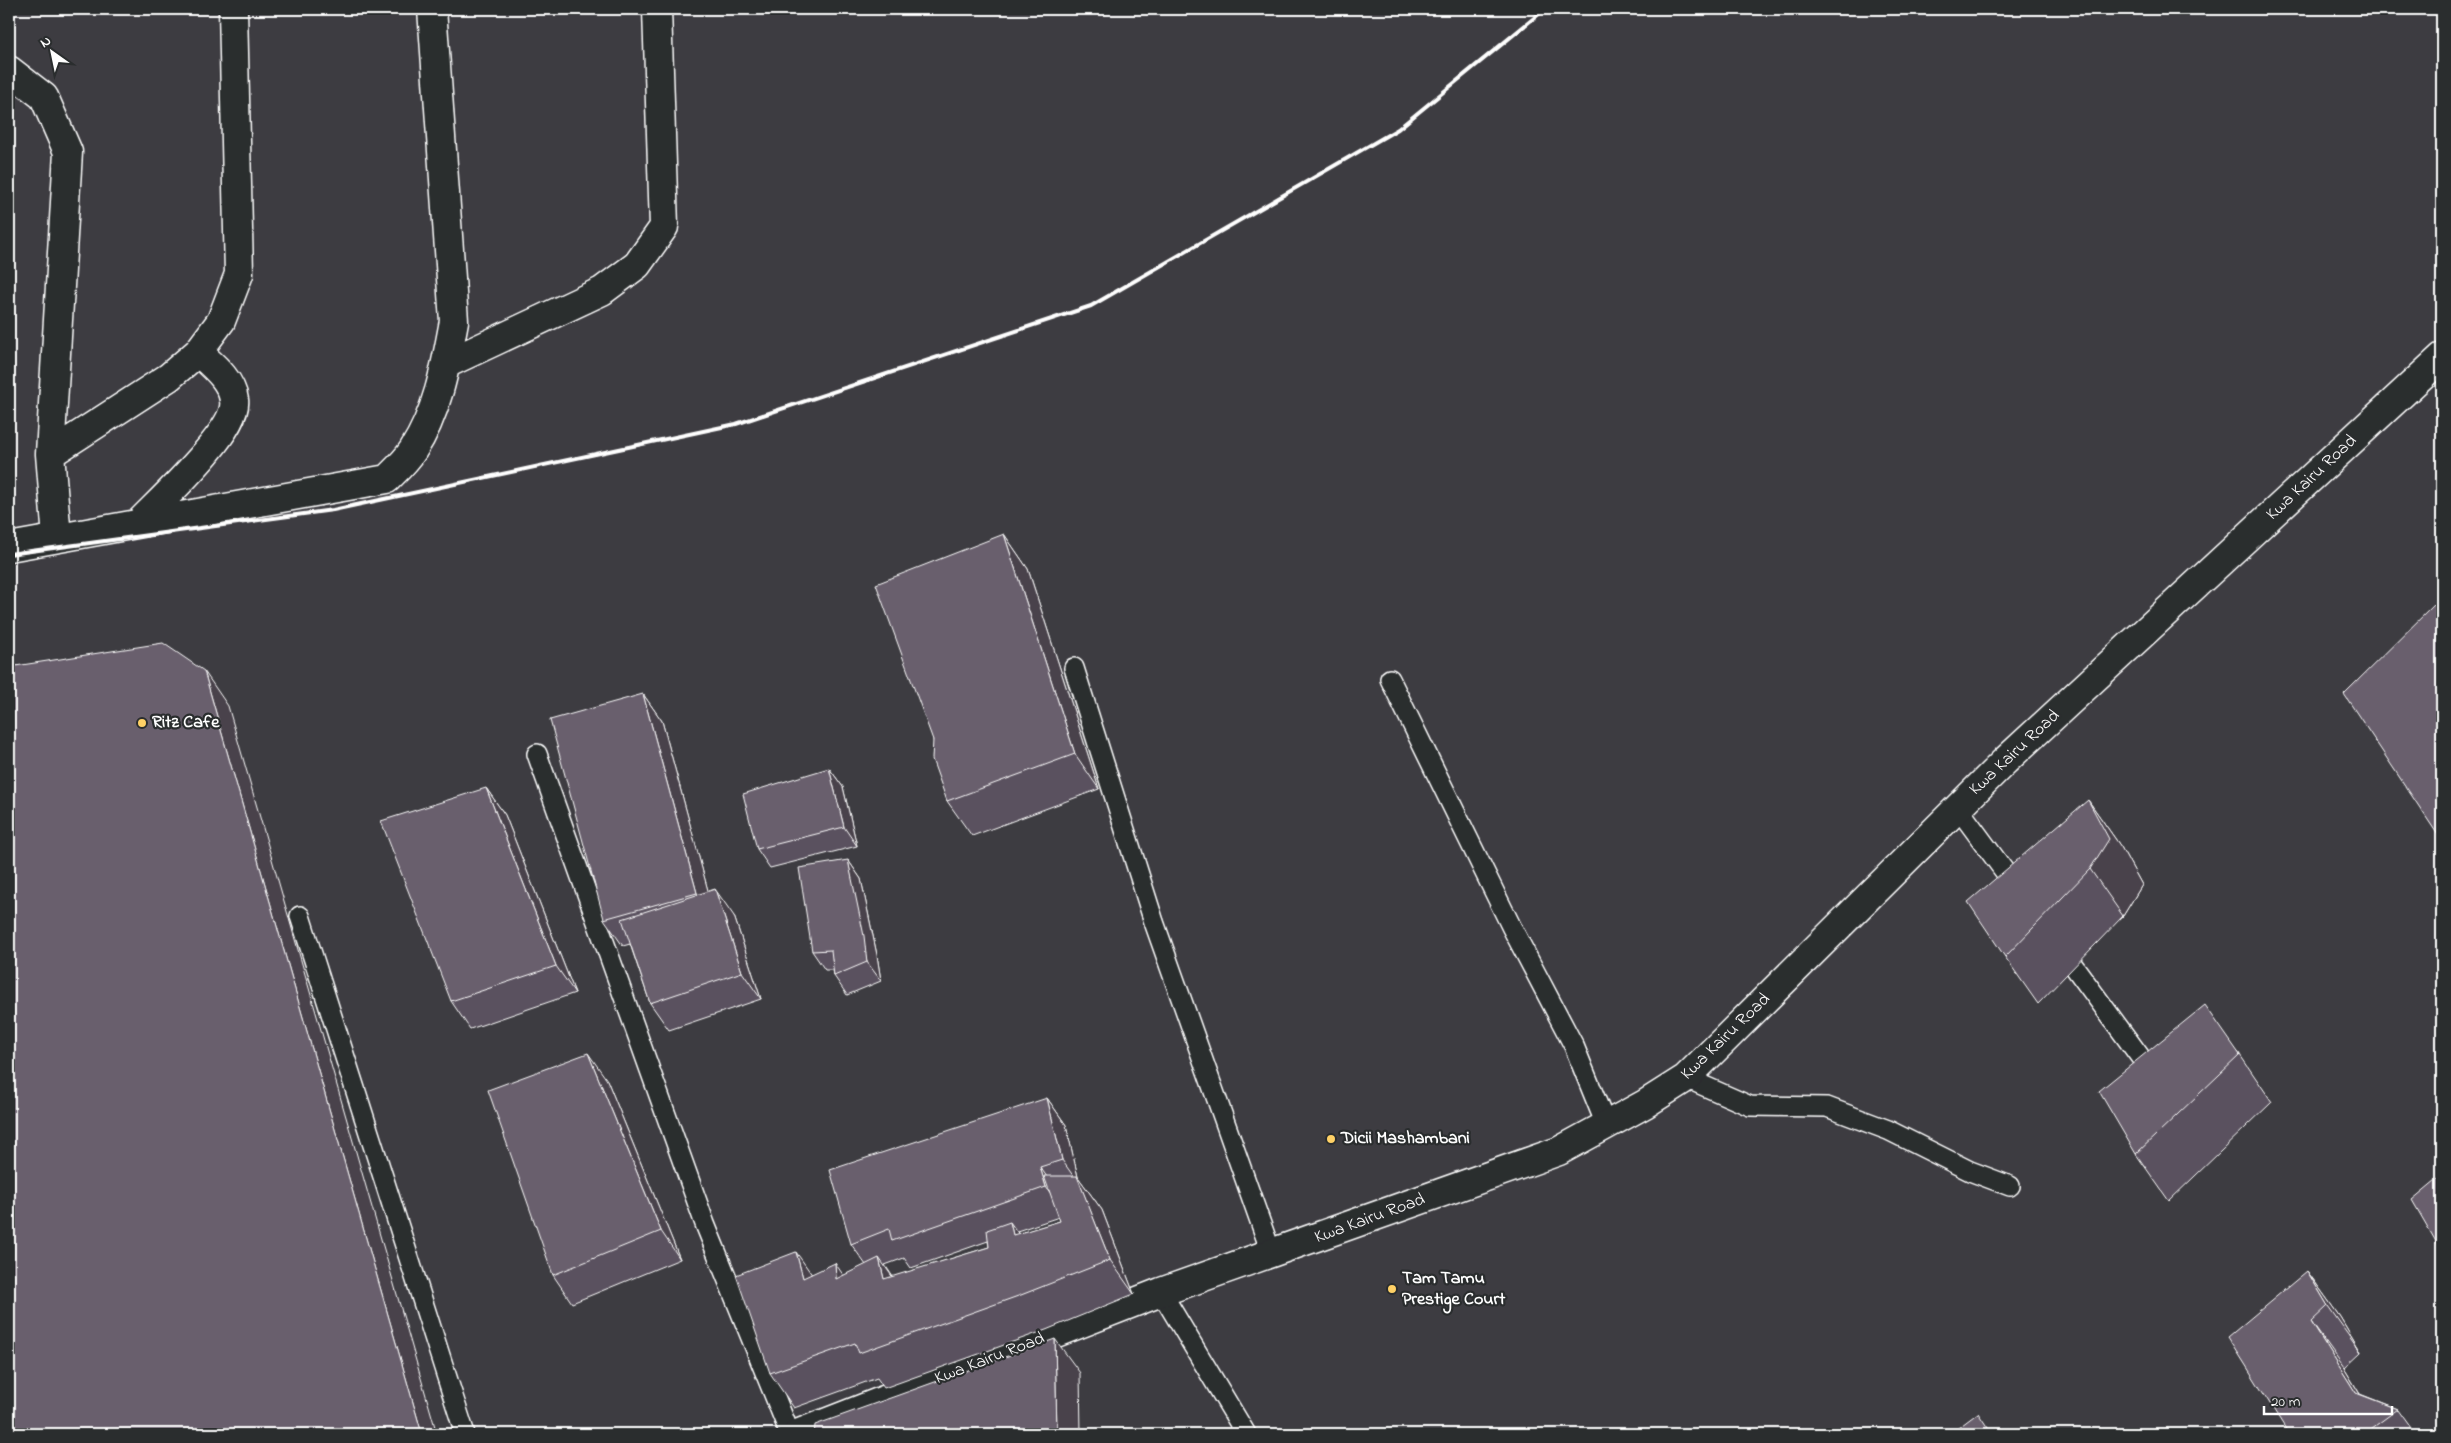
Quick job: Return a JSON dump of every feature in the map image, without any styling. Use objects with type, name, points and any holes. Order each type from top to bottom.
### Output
[{"type":"street","points":[[50,454],[169,377],[198,352],[221,321],[239,274],[232,9]]},
{"type":"street","points":[[9,547],[387,479],[413,451],[429,419],[446,364],[454,321],[432,9]]},
{"type":"street","points":[[446,364],[602,291],[637,264],[664,227],[657,9]]},
{"type":"street","points":[[9,70],[44,98],[68,152],[50,454],[57,538]]},
{"type":"street","points":[[139,523],[219,438],[232,418],[234,401],[229,387],[218,370],[198,352]]},
{"type":"street","name":"Kwa Kairu Road","points":[[797,1434],[1161,1292],[1272,1255],[1559,1151],[1645,1104],[1686,1078],[2005,761],[2439,368]]},
{"type":"lane","points":[[1074,668],[1154,922],[1272,1255]]},
{"type":"lane","points":[[1390,679],[1512,928],[1574,1046],[1606,1124]]},
{"type":"lane","points":[[537,754],[705,1224],[790,1434]]},
{"type":"lane","points":[[1958,808],[2032,909]]},
{"type":"lane","points":[[300,916],[465,1434]]},
{"type":"lane","points":[[2050,933],[2156,1078]]},
{"type":"lane","points":[[1686,1078],[1750,1106],[1827,1107],[1888,1130],[1970,1170],[2010,1186]]},
{"type":"lane","points":[[1161,1292],[1246,1434]]},
{"type":"building","points":[[1004,534],[1075,754],[947,801],[932,759],[933,740],[876,584]]},
{"type":"building","points":[[2442,597],[2442,841],[2344,694]]},
{"type":"building","points":[[163,643],[204,671],[422,1434],[9,1433],[9,667]]},
{"type":"building","points":[[643,694],[697,893],[604,919],[550,720]]},
{"type":"building","points":[[829,768],[844,827],[757,849],[743,794]]},
{"type":"building","points":[[486,788],[556,966],[451,1001],[381,821]]},
{"type":"building","points":[[2088,800],[2109,839],[2090,869],[2005,957],[1968,902]]},
{"type":"building","points":[[848,860],[864,936],[867,962],[834,976],[831,950],[812,951],[799,868]]},
{"type":"building","points":[[715,889],[742,972],[650,1003],[622,919]]},
{"type":"building","points":[[2205,1005],[2240,1055],[2136,1154],[2099,1091]]},
{"type":"building","points":[[588,1053],[661,1231],[553,1275],[488,1090]]},
{"type":"building","points":[[1047,1098],[1062,1160],[1040,1167],[1046,1187],[892,1241],[889,1229],[851,1244],[830,1170]]},
{"type":"building","points":[[2442,1175],[2442,1252],[2412,1200]]},
{"type":"building","points":[[1044,1176],[1077,1176],[1110,1260],[1021,1295],[859,1353],[855,1343],[770,1373],[736,1275],[796,1252],[803,1278],[835,1263],[836,1279],[879,1258],[884,1279],[989,1247],[987,1230],[1010,1222],[1013,1235],[1060,1221]]},
{"type":"building","points":[[2307,1271],[2328,1306],[2311,1322],[2356,1393],[2398,1409],[2364,1434],[2289,1434],[2228,1337]]},
{"type":"building","points":[[1055,1339],[1057,1434],[814,1434],[815,1425]]},
{"type":"building","points":[[1978,1413],[1992,1434],[1950,1434]]},
{"type":"railway","points":[[9,554],[333,510],[736,424],[1091,306],[1398,129],[1545,9]]},
{"type":"place","name":"Ritz Cafe","points":[[142,723]]},
{"type":"place","name":"Dicii Mashambani","points":[[1331,1139]]},
{"type":"place","name":"Tam Tamu Prestige Court","points":[[1392,1289]]}]
